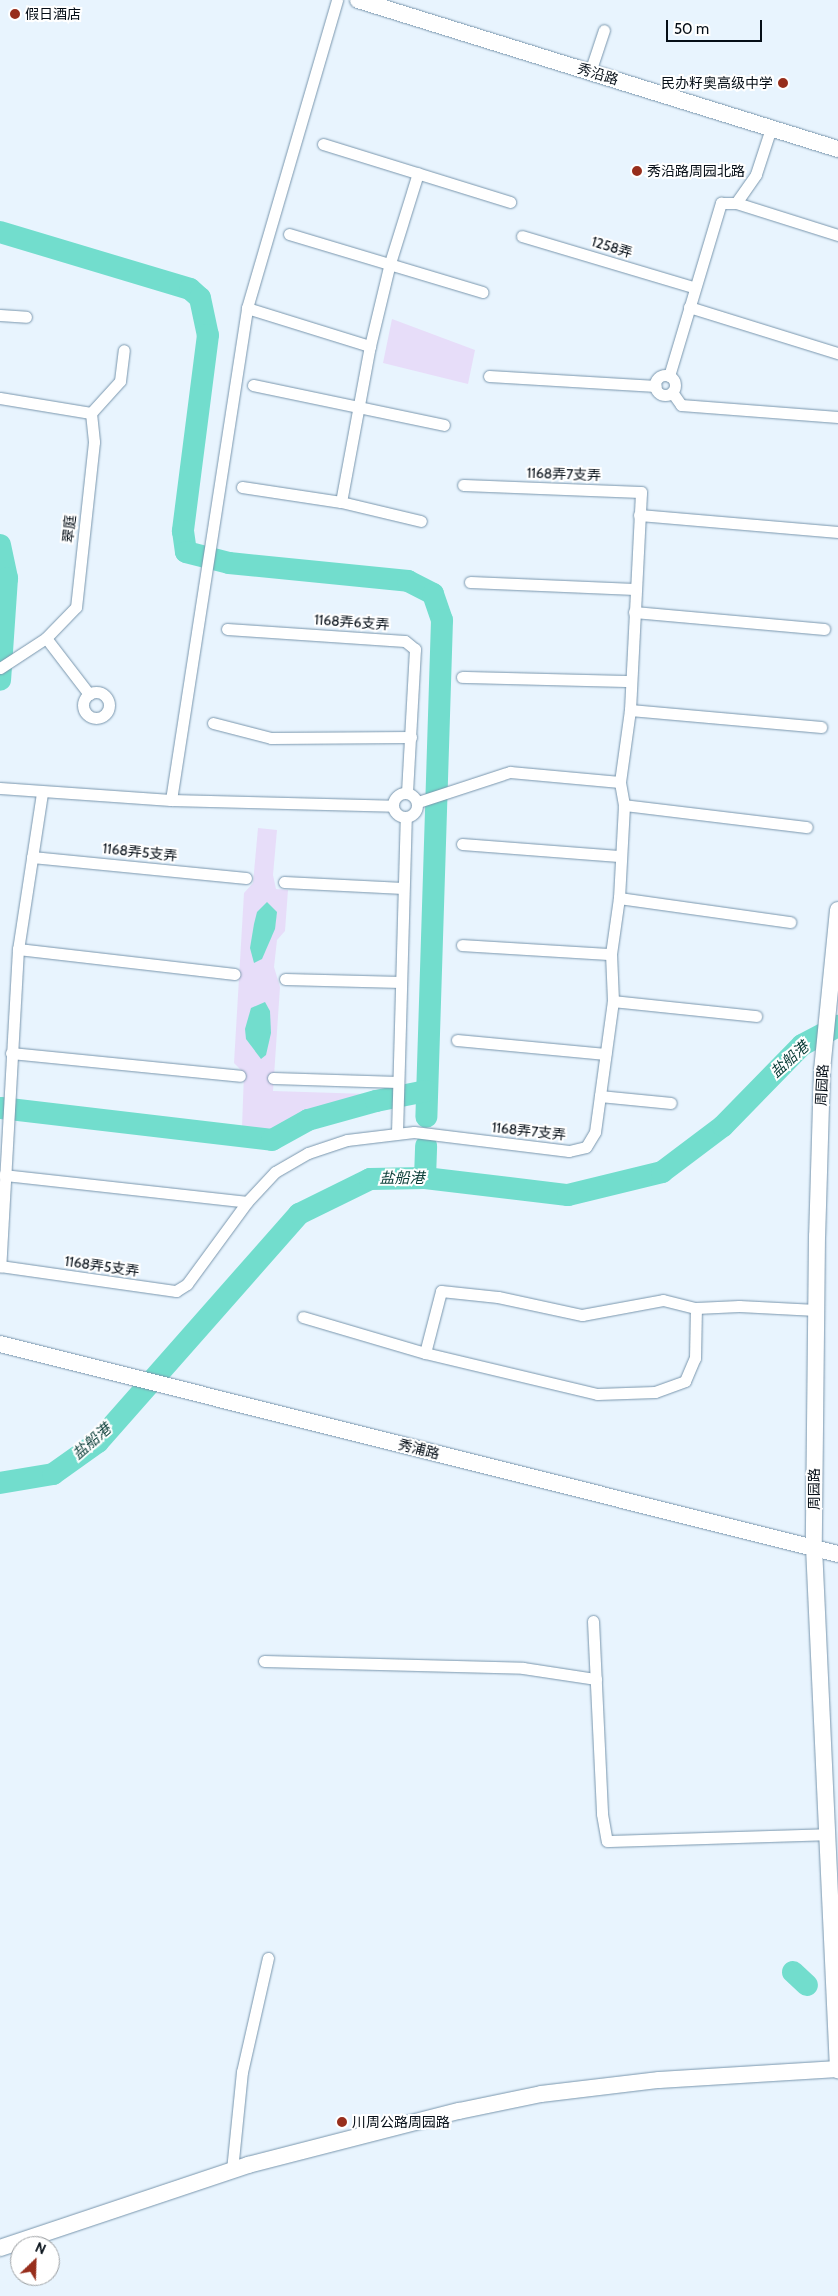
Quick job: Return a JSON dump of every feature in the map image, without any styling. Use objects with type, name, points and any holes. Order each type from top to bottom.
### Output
[{"type":"street","points":[[170,800],[247,308],[337,0]]},
{"type":"street","name":"秀沿路","points":[[358,0],[838,149]]},
{"type":"street","points":[[590,72],[604,30]]},
{"type":"street","points":[[736,203],[756,174],[771,128]]},
{"type":"street","points":[[323,144],[510,202]]},
{"type":"street","points":[[341,502],[370,346],[390,263],[418,173]]},
{"type":"street","points":[[669,376],[690,307],[693,287],[720,203],[736,203],[838,236]]},
{"type":"street","points":[[289,234],[482,292]]},
{"type":"street","name":"1258弄","points":[[522,236],[693,287]]},
{"type":"street","points":[[690,307],[838,352]]},
{"type":"street","points":[[247,308],[370,346]]},
{"type":"street","points":[[0,315],[26,317]]},
{"type":"street","points":[[0,398],[91,413],[120,381],[124,350]]},
{"type":"street","points":[[489,376],[656,386],[662,394],[672,392]]},
{"type":"street","points":[[656,386],[658,379],[669,376]]},
{"type":"street","points":[[669,376],[674,383],[672,392],[681,405],[838,417]]},
{"type":"street","points":[[253,385],[444,425]]},
{"type":"street","name":"翠庭","points":[[0,668],[20,657],[46,638],[76,607],[94,442],[91,413]]},
{"type":"street","name":"1168弄7支弄","points":[[414,1132],[569,1151],[586,1147],[595,1132],[612,1001],[612,954],[619,898],[619,856],[624,805],[620,782],[630,710],[640,492],[463,485]]},
{"type":"street","points":[[242,487],[341,502],[421,521]]},
{"type":"street","points":[[639,515],[838,532]]},
{"type":"street","points":[[470,582],[635,588]]},
{"type":"street","points":[[634,612],[824,629]]},
{"type":"street","name":"1168弄6支弄","points":[[227,629],[405,640],[415,649],[407,793]]},
{"type":"street","points":[[46,638],[89,694]]},
{"type":"street","points":[[462,677],[630,681]]},
{"type":"street","points":[[630,710],[821,727]]},
{"type":"street","points":[[213,723],[271,738],[411,736]]},
{"type":"street","points":[[422,801],[407,793],[395,798],[393,806],[398,815],[406,818],[415,814],[422,801],[510,772],[620,782]]},
{"type":"street","points":[[0,788],[42,793],[170,800],[393,806]]},
{"type":"street","name":"1168弄5支弄","points":[[42,793],[18,950],[8,1096],[0,1266],[176,1291],[187,1284],[247,1202],[275,1172],[308,1153],[346,1140],[414,1132]]},
{"type":"street","points":[[624,805],[807,827]]},
{"type":"street","points":[[397,1133],[406,818]]},
{"type":"street","points":[[462,844],[619,856]]},
{"type":"street","name":"1168弄5支弄","points":[[32,857],[246,878]]},
{"type":"street","points":[[284,882],[403,888]]},
{"type":"street","points":[[619,898],[790,922]]},
{"type":"street","name":"周园路","points":[[838,910],[829,979],[822,1071],[816,1310],[814,1547],[838,2070]]},
{"type":"street","points":[[462,945],[612,954]]},
{"type":"street","points":[[18,950],[235,974]]},
{"type":"street","points":[[285,979],[401,982]]},
{"type":"street","points":[[612,1001],[756,1016]]},
{"type":"street","points":[[457,1040],[605,1054]]},
{"type":"street","points":[[11,1053],[240,1076]]},
{"type":"street","points":[[273,1078],[398,1087]]},
{"type":"street","points":[[600,1096],[671,1103]]},
{"type":"street","points":[[4,1175],[247,1202]]},
{"type":"street","points":[[425,1353],[441,1291],[498,1297],[582,1315],[663,1300],[696,1308],[739,1306],[816,1310]]},
{"type":"street","points":[[303,1317],[425,1353],[597,1394],[655,1392],[685,1381],[695,1358],[696,1308]]},
{"type":"street","name":"秀浦路","points":[[0,1344],[114,1371],[201,1395],[838,1554]]},
{"type":"street","points":[[593,1621],[602,1814],[606,1841],[828,1834]]},
{"type":"street","points":[[264,1661],[523,1668],[596,1679]]},
{"type":"street","points":[[232,2170],[242,2072],[268,1958]]},
{"type":"street","points":[[0,2248],[232,2170],[344,2139],[541,2094],[659,2080],[838,2070]]},
{"type":"shaded area","points":[[392,319],[475,350],[468,384],[383,363]]},
{"type":"shaded area","points":[[258,828],[277,830],[273,875],[276,889],[288,890],[285,931],[277,940],[274,967],[280,987],[273,1091],[368,1094],[295,1116],[268,1132],[242,1127],[244,1073],[234,1063],[244,893],[253,883]]},
{"type":"shaded area","points":[[267,902],[277,912],[275,929],[262,959],[254,963],[250,948],[254,924],[257,912]]},
{"type":"shaded area","points":[[265,1002],[270,1011],[271,1033],[266,1055],[261,1059],[246,1039],[245,1029],[251,1008]]},
{"type":"waterway","points":[[0,232],[190,289],[200,298],[208,335],[183,531],[186,552],[229,563],[408,581],[433,594],[442,620],[426,1117]]},
{"type":"waterway","points":[[0,545],[7,578],[0,680]]},
{"type":"waterway","name":"盐船港","points":[[0,1483],[53,1474],[98,1442],[299,1214],[370,1179],[425,1178],[568,1195],[662,1172],[723,1126],[802,1045],[838,1026]]},
{"type":"waterway","points":[[1,1108],[272,1140],[308,1120],[376,1101],[426,1091]]},
{"type":"waterway","points":[[425,1178],[426,1146]]},
{"type":"waterway","points":[[793,1972],[807,1985]]},
{"type":"place","name":"假日酒店","points":[[15,14]]},
{"type":"place","name":"民办籽奥高级中学","points":[[783,83]]},
{"type":"place","name":"秀沿路周园北路","points":[[637,171]]},
{"type":"place","name":"川周公路周园路","points":[[342,2122]]}]
